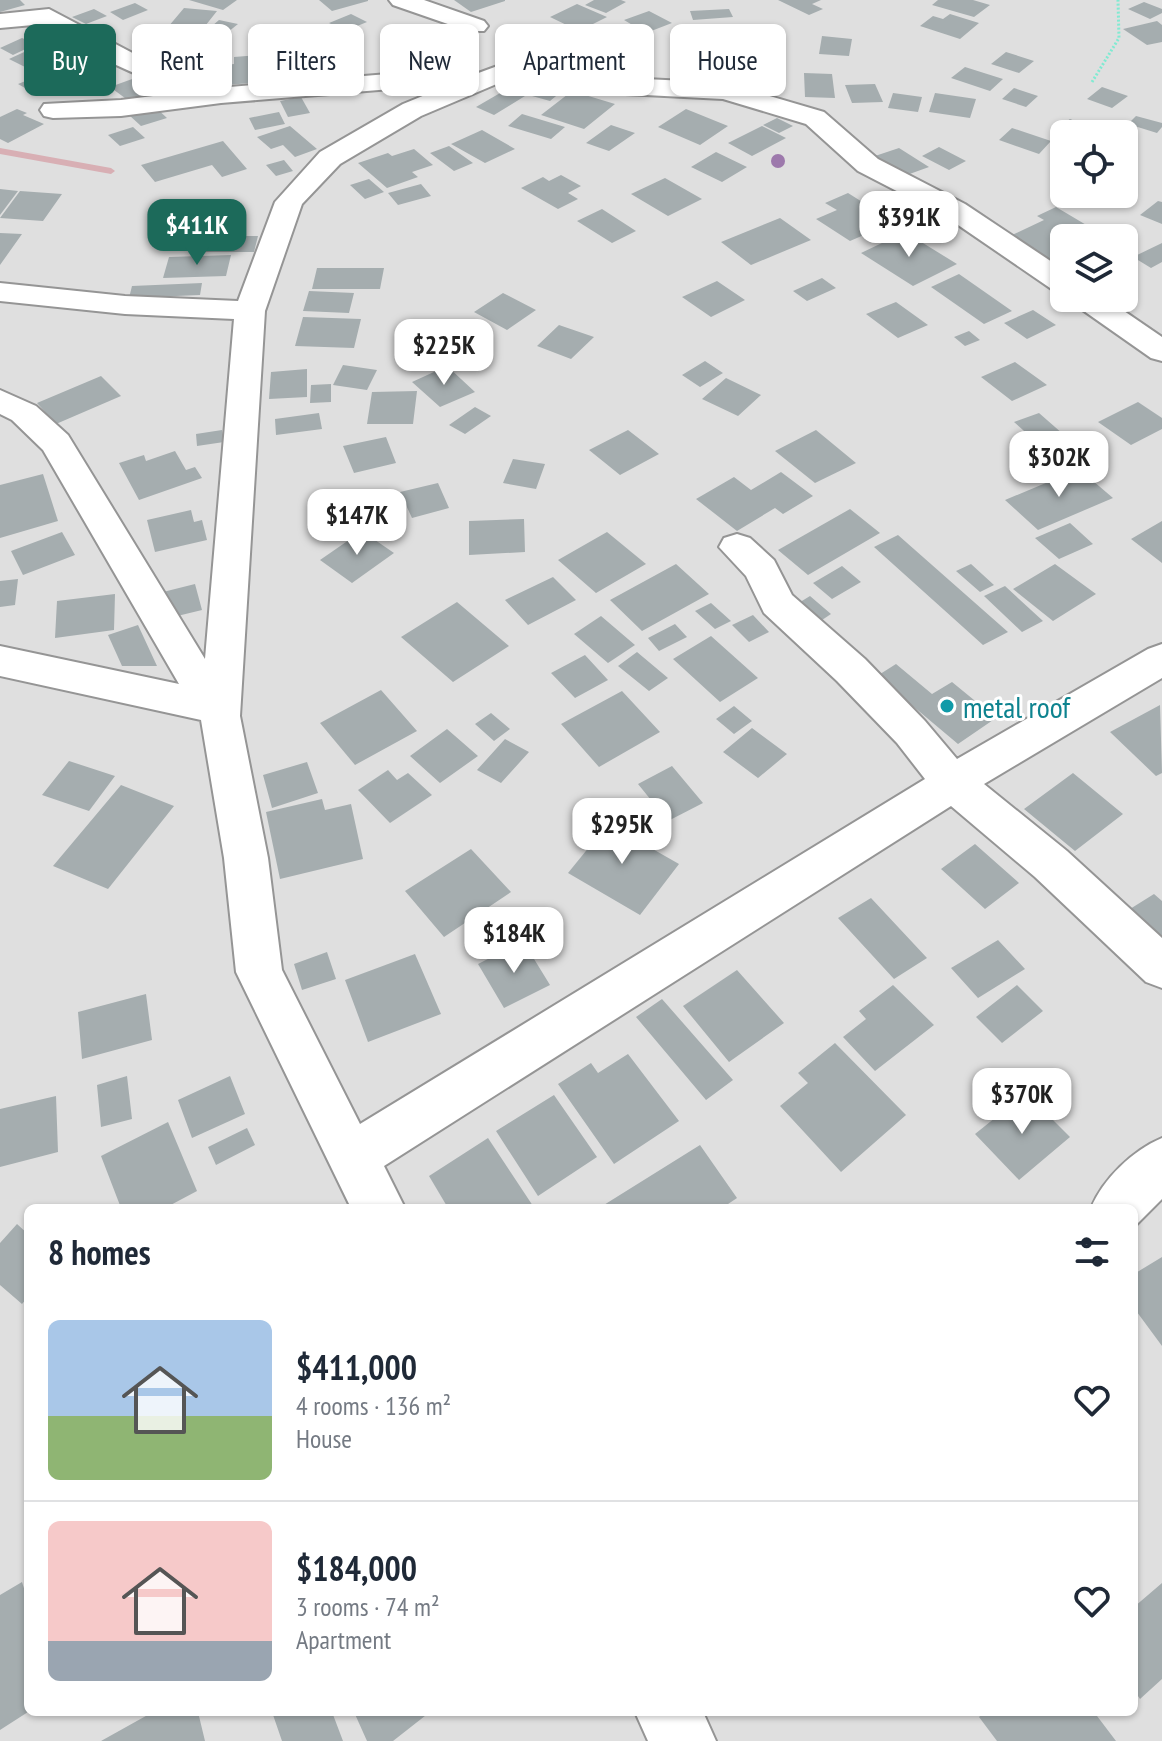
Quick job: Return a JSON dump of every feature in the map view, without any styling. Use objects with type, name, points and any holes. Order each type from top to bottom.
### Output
[{"type":"street","points":[[401,0],[470,24]]},
{"type":"street","points":[[0,21],[49,16],[83,39],[132,63]]},
{"type":"street","points":[[232,94],[495,73]]},
{"type":"street","points":[[377,1204],[259,972],[246,858],[216,712],[250,311],[289,202],[330,158],[412,110],[495,75]]},
{"type":"street","points":[[654,87],[725,91],[815,118],[868,165],[955,210],[1050,274]]},
{"type":"street","points":[[53,110],[121,108],[213,96]]},
{"type":"street","points":[[0,292],[125,305],[250,311]]},
{"type":"street","points":[[1105,312],[1162,351]]},
{"type":"street","points":[[0,400],[24,413],[56,443],[216,712]]},
{"type":"street","points":[[737,547],[761,569],[777,603],[911,732],[952,782],[1051,864],[1162,967]]},
{"type":"street","points":[[351,1158],[912,811],[952,782],[1162,659]]},
{"type":"street","points":[[0,661],[216,712]]},
{"type":"street","points":[[1121,1204],[1162,1163]]},
{"type":"street","points":[[669,1716],[684,1741]]},
{"type":"path","points":[[1092,82],[1119,38],[1118,0]]},
{"type":"shaded area","points":[[0,0],[1162,0],[1162,1741],[0,1741]]},
{"type":"building","points":[[0,0],[20,0],[25,5],[0,12]]},
{"type":"building","points":[[189,0],[237,0],[223,10]]},
{"type":"building","points":[[319,0],[368,0],[368,1],[332,11]]},
{"type":"building","points":[[454,0],[505,0],[505,1],[471,12]]},
{"type":"building","points":[[594,0],[626,2],[606,13],[585,5]]},
{"type":"building","points":[[778,0],[821,0],[812,4],[823,9],[809,15]]},
{"type":"building","points":[[938,0],[973,0],[990,5],[974,17],[932,5]]},
{"type":"building","points":[[1144,2],[1162,9],[1162,13],[1150,19],[1128,9]]},
{"type":"building","points":[[135,3],[148,10],[123,20],[110,12]]},
{"type":"building","points":[[577,4],[607,17],[593,24],[564,24],[550,17]]},
{"type":"building","points":[[184,8],[217,11],[207,24],[171,24]]},
{"type":"building","points":[[94,9],[107,16],[86,24],[72,17]]},
{"type":"building","points":[[729,9],[733,17],[693,20],[690,11]]},
{"type":"building","points":[[649,11],[672,23],[654,30],[654,24],[631,24],[624,20]]},
{"type":"building","points":[[351,14],[367,22],[362,24],[329,23]]},
{"type":"building","points":[[950,14],[979,23],[960,39],[920,26],[933,16],[943,19]]},
{"type":"building","points":[[219,20],[238,24],[232,29],[232,24],[214,24]]},
{"type":"building","points":[[1157,21],[1162,25],[1162,42],[1147,45],[1123,29]]},
{"type":"building","points":[[822,36],[852,39],[849,56],[819,54]]},
{"type":"building","points":[[24,39],[24,50],[13,55],[0,48]]},
{"type":"building","points":[[24,52],[24,66],[9,59]]},
{"type":"building","points":[[1006,52],[1034,61],[1019,73],[991,64]]},
{"type":"building","points":[[248,56],[248,83],[232,85],[234,57]]},
{"type":"building","points":[[965,67],[1003,79],[990,91],[951,78]]},
{"type":"building","points":[[804,73],[832,74],[835,98],[805,97]]},
{"type":"building","points":[[132,79],[132,96],[143,96],[129,101],[116,91],[116,85]]},
{"type":"building","points":[[875,84],[883,102],[852,103],[845,85]]},
{"type":"building","points":[[1102,87],[1128,96],[1112,108],[1087,99]]},
{"type":"building","points":[[1014,88],[1038,96],[1026,107],[1002,99]]},
{"type":"building","points":[[893,93],[922,97],[918,112],[888,108]]},
{"type":"building","points":[[935,93],[976,99],[970,118],[929,112]]},
{"type":"building","points":[[495,96],[525,96],[494,115],[476,107]]},
{"type":"building","points":[[532,96],[556,96],[550,101]]},
{"type":"building","points":[[566,96],[589,96],[615,104],[584,129],[541,115]]},
{"type":"building","points":[[301,97],[310,113],[288,117],[280,101]]},
{"type":"building","points":[[155,107],[167,118],[141,126],[129,115]]},
{"type":"building","points":[[17,109],[44,124],[8,143],[0,139],[0,117]]},
{"type":"building","points":[[686,109],[728,126],[700,145],[658,127]]},
{"type":"building","points":[[279,112],[285,124],[255,130],[249,118]]},
{"type":"building","points":[[522,114],[565,127],[551,139],[508,126]]},
{"type":"building","points":[[1136,116],[1162,123],[1162,127],[1157,133],[1138,127],[1138,120],[1132,120]]},
{"type":"building","points":[[777,118],[793,126],[779,133],[763,125]]},
{"type":"building","points":[[611,125],[635,133],[609,151],[586,143]]},
{"type":"building","points":[[290,126],[317,149],[295,157],[283,145],[271,149],[257,137]]},
{"type":"building","points":[[762,126],[786,138],[752,156],[728,143]]},
{"type":"building","points":[[133,127],[145,138],[120,146],[108,135]]},
{"type":"building","points":[[1012,128],[1050,142],[1039,154],[999,140]]},
{"type":"building","points":[[482,130],[515,149],[485,163],[451,144]]},
{"type":"building","points":[[223,141],[247,169],[222,177],[212,165],[155,182],[141,165]]},
{"type":"building","points":[[449,146],[473,163],[454,171],[430,153]]},
{"type":"building","points":[[939,147],[966,161],[949,170],[922,156]]},
{"type":"building","points":[[899,148],[929,167],[904,176],[875,156]]},
{"type":"building","points":[[414,149],[433,165],[412,172],[418,177],[387,188],[358,163],[388,153],[392,156]]},
{"type":"building","points":[[716,152],[747,167],[722,182],[691,167]]},
{"type":"building","points":[[284,160],[293,171],[276,176],[266,165]]},
{"type":"building","points":[[561,175],[581,186],[568,193],[578,199],[558,209],[521,188],[543,177],[549,181]]},
{"type":"building","points":[[665,178],[702,199],[668,216],[631,194]]},
{"type":"building","points":[[369,179],[384,192],[365,199],[350,185]]},
{"type":"building","points":[[421,184],[431,196],[398,205],[388,193]]},
{"type":"building","points":[[0,189],[18,191],[0,215]]},
{"type":"building","points":[[20,191],[62,194],[43,221],[0,218]]},
{"type":"building","points":[[848,193],[894,222],[850,241],[816,219],[837,210],[825,203]]},
{"type":"building","points":[[1158,201],[1162,202],[1162,224],[1140,215]]},
{"type":"building","points":[[1058,208],[1085,224],[1050,224],[1048,259],[1010,236],[1044,220],[1037,216]]},
{"type":"building","points":[[602,209],[636,231],[612,243],[577,221]]},
{"type":"building","points":[[780,218],[811,240],[751,265],[721,242]]},
{"type":"building","points":[[905,232],[957,264],[913,286],[861,253]]},
{"type":"building","points":[[0,233],[22,234],[0,265]]},
{"type":"building","points":[[200,236],[258,236],[254,252],[195,252]]},
{"type":"building","points":[[1162,243],[1162,262],[1151,268],[1138,260],[1138,255]]},
{"type":"building","points":[[231,255],[226,276],[163,278],[169,257]]},
{"type":"building","points":[[317,268],[384,268],[380,289],[312,289]]},
{"type":"building","points":[[959,274],[1012,311],[984,324],[931,287]]},
{"type":"building","points":[[822,278],[836,288],[807,301],[793,291]]},
{"type":"building","points":[[717,281],[745,300],[711,317],[682,297]]},
{"type":"building","points":[[202,283],[200,295],[129,298],[132,286]]},
{"type":"building","points":[[309,291],[354,293],[349,313],[303,311]]},
{"type":"building","points":[[503,293],[536,310],[507,330],[474,312]]},
{"type":"building","points":[[896,302],[928,325],[898,338],[866,314]]},
{"type":"building","points":[[1033,310],[1056,325],[1027,339],[1004,323]]},
{"type":"building","points":[[303,317],[361,319],[354,348],[295,346]]},
{"type":"building","points":[[559,325],[594,337],[571,359],[537,346]]},
{"type":"building","points":[[969,331],[980,340],[965,346],[954,337]]},
{"type":"building","points":[[705,361],[723,373],[700,387],[682,375]]},
{"type":"building","points":[[1015,362],[1047,385],[1012,401],[981,377]]},
{"type":"building","points":[[343,365],[377,370],[367,390],[333,385]]},
{"type":"building","points":[[447,366],[475,392],[440,407],[412,382]]},
{"type":"building","points":[[307,369],[307,397],[269,399],[271,372]]},
{"type":"building","points":[[101,376],[121,396],[56,424],[37,403]]},
{"type":"building","points":[[726,378],[761,395],[738,416],[702,399]]},
{"type":"building","points":[[331,384],[331,402],[310,403],[311,385]]},
{"type":"building","points":[[417,391],[413,424],[367,424],[372,392]]},
{"type":"building","points":[[1138,402],[1162,418],[1162,429],[1131,445],[1098,422]]},
{"type":"building","points":[[475,407],[491,416],[465,434],[449,425]]},
{"type":"building","points":[[319,413],[322,429],[276,435],[275,419]]},
{"type":"building","points":[[1039,413],[1079,448],[1054,458],[1014,422]]},
{"type":"building","points":[[222,430],[224,442],[197,446],[196,434]]},
{"type":"building","points":[[628,430],[659,454],[620,475],[589,450]]},
{"type":"building","points":[[816,430],[856,463],[815,483],[775,451]]},
{"type":"building","points":[[386,437],[396,463],[354,473],[343,446]]},
{"type":"building","points":[[175,451],[186,470],[195,467],[202,478],[139,500],[119,463],[144,455],[146,461]]},
{"type":"building","points":[[513,459],[545,464],[536,489],[503,483]]},
{"type":"building","points":[[1079,469],[1113,498],[1038,530],[1005,500]]},
{"type":"building","points":[[781,472],[813,496],[783,514],[775,508],[737,531],[696,499],[734,477],[751,490]]},
{"type":"building","points":[[43,474],[58,521],[0,538],[0,485]]},
{"type":"building","points":[[438,483],[449,508],[412,518],[400,492]]},
{"type":"building","points":[[850,509],[880,533],[808,575],[778,550]]},
{"type":"building","points":[[191,510],[194,522],[202,520],[207,540],[155,552],[147,520]]},
{"type":"building","points":[[524,519],[525,552],[469,555],[469,521]]},
{"type":"building","points":[[1162,521],[1162,563],[1131,539]]},
{"type":"building","points":[[1070,523],[1093,544],[1059,559],[1035,538]]},
{"type":"building","points":[[362,531],[394,553],[352,583],[320,560]]},
{"type":"building","points":[[62,532],[75,555],[23,575],[11,551]]},
{"type":"building","points":[[607,532],[646,564],[596,593],[558,560]]},
{"type":"building","points":[[898,535],[1008,632],[983,645],[874,547]]},
{"type":"building","points":[[676,564],[709,594],[642,631],[610,600]]},
{"type":"building","points":[[971,564],[994,585],[980,592],[956,571]]},
{"type":"building","name":"metal roof","points":[[1055,564],[1096,594],[1053,621],[1013,589]]},
{"type":"building","points":[[842,566],[861,582],[832,599],[813,583]]},
{"type":"building","points":[[553,577],[576,600],[528,625],[505,600]]},
{"type":"building","points":[[18,579],[15,605],[0,607],[0,581]]},
{"type":"building","points":[[195,584],[202,610],[169,618],[163,592]]},
{"type":"building","points":[[1005,586],[1043,621],[1022,632],[984,596]]},
{"type":"building","points":[[115,594],[114,630],[55,638],[57,601]]},
{"type":"building","points":[[810,596],[831,614],[819,622],[797,604]]},
{"type":"building","points":[[457,602],[509,646],[453,682],[401,637]]},
{"type":"building","points":[[711,603],[731,621],[715,629],[695,611]]},
{"type":"building","points":[[753,615],[769,632],[749,642],[732,625]]},
{"type":"building","points":[[601,616],[635,645],[608,663],[574,634]]},
{"type":"building","points":[[675,624],[687,637],[659,651],[648,638]]},
{"type":"building","points":[[138,625],[157,666],[122,666],[108,635]]},
{"type":"building","points":[[711,636],[758,678],[720,702],[673,659]]},
{"type":"building","points":[[637,652],[668,678],[649,691],[618,666]]},
{"type":"building","points":[[585,655],[608,680],[575,698],[551,673]]},
{"type":"building","name":"metal roof","points":[[896,664],[932,694],[952,682],[996,718],[958,744],[877,676]]},
{"type":"building","points":[[381,690],[417,731],[355,765],[320,723]]},
{"type":"building","points":[[622,691],[660,732],[599,767],[561,724]]},
{"type":"building","points":[[1160,705],[1162,773],[1156,776],[1110,732]]},
{"type":"building","points":[[734,706],[752,721],[734,734],[716,719]]},
{"type":"building","points":[[491,713],[510,729],[494,741],[475,724]]},
{"type":"building","points":[[752,728],[787,754],[758,778],[723,752]]},
{"type":"building","points":[[447,729],[478,756],[440,783],[410,756]]},
{"type":"building","points":[[505,739],[529,752],[501,783],[477,770]]},
{"type":"building","points":[[69,761],[115,776],[89,811],[42,795]]},
{"type":"building","points":[[307,762],[318,793],[272,808],[263,775]]},
{"type":"building","points":[[672,766],[703,803],[668,821],[638,784]]},
{"type":"building","points":[[388,770],[397,780],[408,773],[432,795],[390,823],[358,790]]},
{"type":"building","points":[[1073,773],[1123,814],[1075,851],[1024,809]]},
{"type":"building","points":[[121,785],[174,806],[108,889],[53,866]]},
{"type":"building","points":[[322,799],[325,810],[351,804],[363,859],[280,879],[266,812]]},
{"type":"building","points":[[593,815],[679,864],[640,915],[568,873],[594,841],[578,833]]},
{"type":"building","points":[[975,844],[1019,883],[985,909],[941,869]]},
{"type":"building","points":[[471,849],[511,892],[444,937],[405,891]]},
{"type":"building","points":[[1154,894],[1162,901],[1162,941],[1130,909]]},
{"type":"building","points":[[871,898],[927,958],[894,979],[838,918]]},
{"type":"building","points":[[998,940],[1025,969],[978,998],[951,968]]},
{"type":"building","points":[[523,941],[550,985],[504,1008],[478,964]]},
{"type":"building","points":[[327,952],[336,979],[302,990],[294,964]]},
{"type":"building","points":[[415,954],[441,1014],[368,1042],[345,980]]},
{"type":"building","points":[[737,970],[784,1023],[729,1062],[683,1006]]},
{"type":"building","points":[[893,985],[934,1025],[875,1071],[843,1037],[866,1019],[859,1011]]},
{"type":"building","points":[[1017,985],[1043,1011],[1002,1043],[976,1017]]},
{"type":"building","points":[[146,994],[152,1040],[82,1059],[78,1012]]},
{"type":"building","points":[[662,999],[733,1080],[706,1100],[636,1017]]},
{"type":"building","points":[[835,1043],[906,1115],[841,1172],[780,1106],[808,1083],[798,1073]]},
{"type":"building","points":[[628,1054],[679,1121],[614,1164],[558,1084],[591,1063],[598,1073]]},
{"type":"building","points":[[127,1076],[132,1119],[101,1127],[97,1085]]},
{"type":"building","points":[[230,1076],[245,1114],[192,1138],[178,1100]]},
{"type":"building","points":[[1026,1093],[1070,1137],[1019,1180],[975,1134]]},
{"type":"building","points":[[554,1095],[597,1157],[538,1196],[496,1131]]},
{"type":"building","points":[[56,1096],[58,1152],[0,1167],[0,1109]]},
{"type":"building","points":[[168,1122],[197,1191],[173,1204],[119,1204],[101,1156]]},
{"type":"building","points":[[247,1128],[255,1145],[216,1165],[208,1147]]},
{"type":"building","points":[[488,1138],[532,1204],[446,1204],[429,1176]]},
{"type":"building","points":[[700,1145],[737,1198],[728,1204],[605,1204]]},
{"type":"building","points":[[17,1224],[24,1230],[22,1304],[0,1285],[0,1243]]},
{"type":"building","points":[[1162,1257],[1162,1346],[1138,1313],[1138,1272]]},
{"type":"building","points":[[22,1582],[24,1715],[0,1730],[0,1595]]},
{"type":"building","points":[[1162,1583],[1162,1679],[1140,1699],[1138,1696],[1138,1604]]},
{"type":"building","points":[[146,1716],[199,1716],[205,1741],[101,1741]]},
{"type":"building","points":[[273,1716],[334,1716],[343,1741],[282,1741]]},
{"type":"building","points":[[356,1716],[425,1716],[393,1741],[367,1741]]},
{"type":"building","points":[[1097,1716],[1116,1741],[997,1741],[979,1717]]},
{"type":"waterway","points":[[0,151],[111,171]]},
{"type":"place","name":"metal roof","points":[[947,706]]}]
